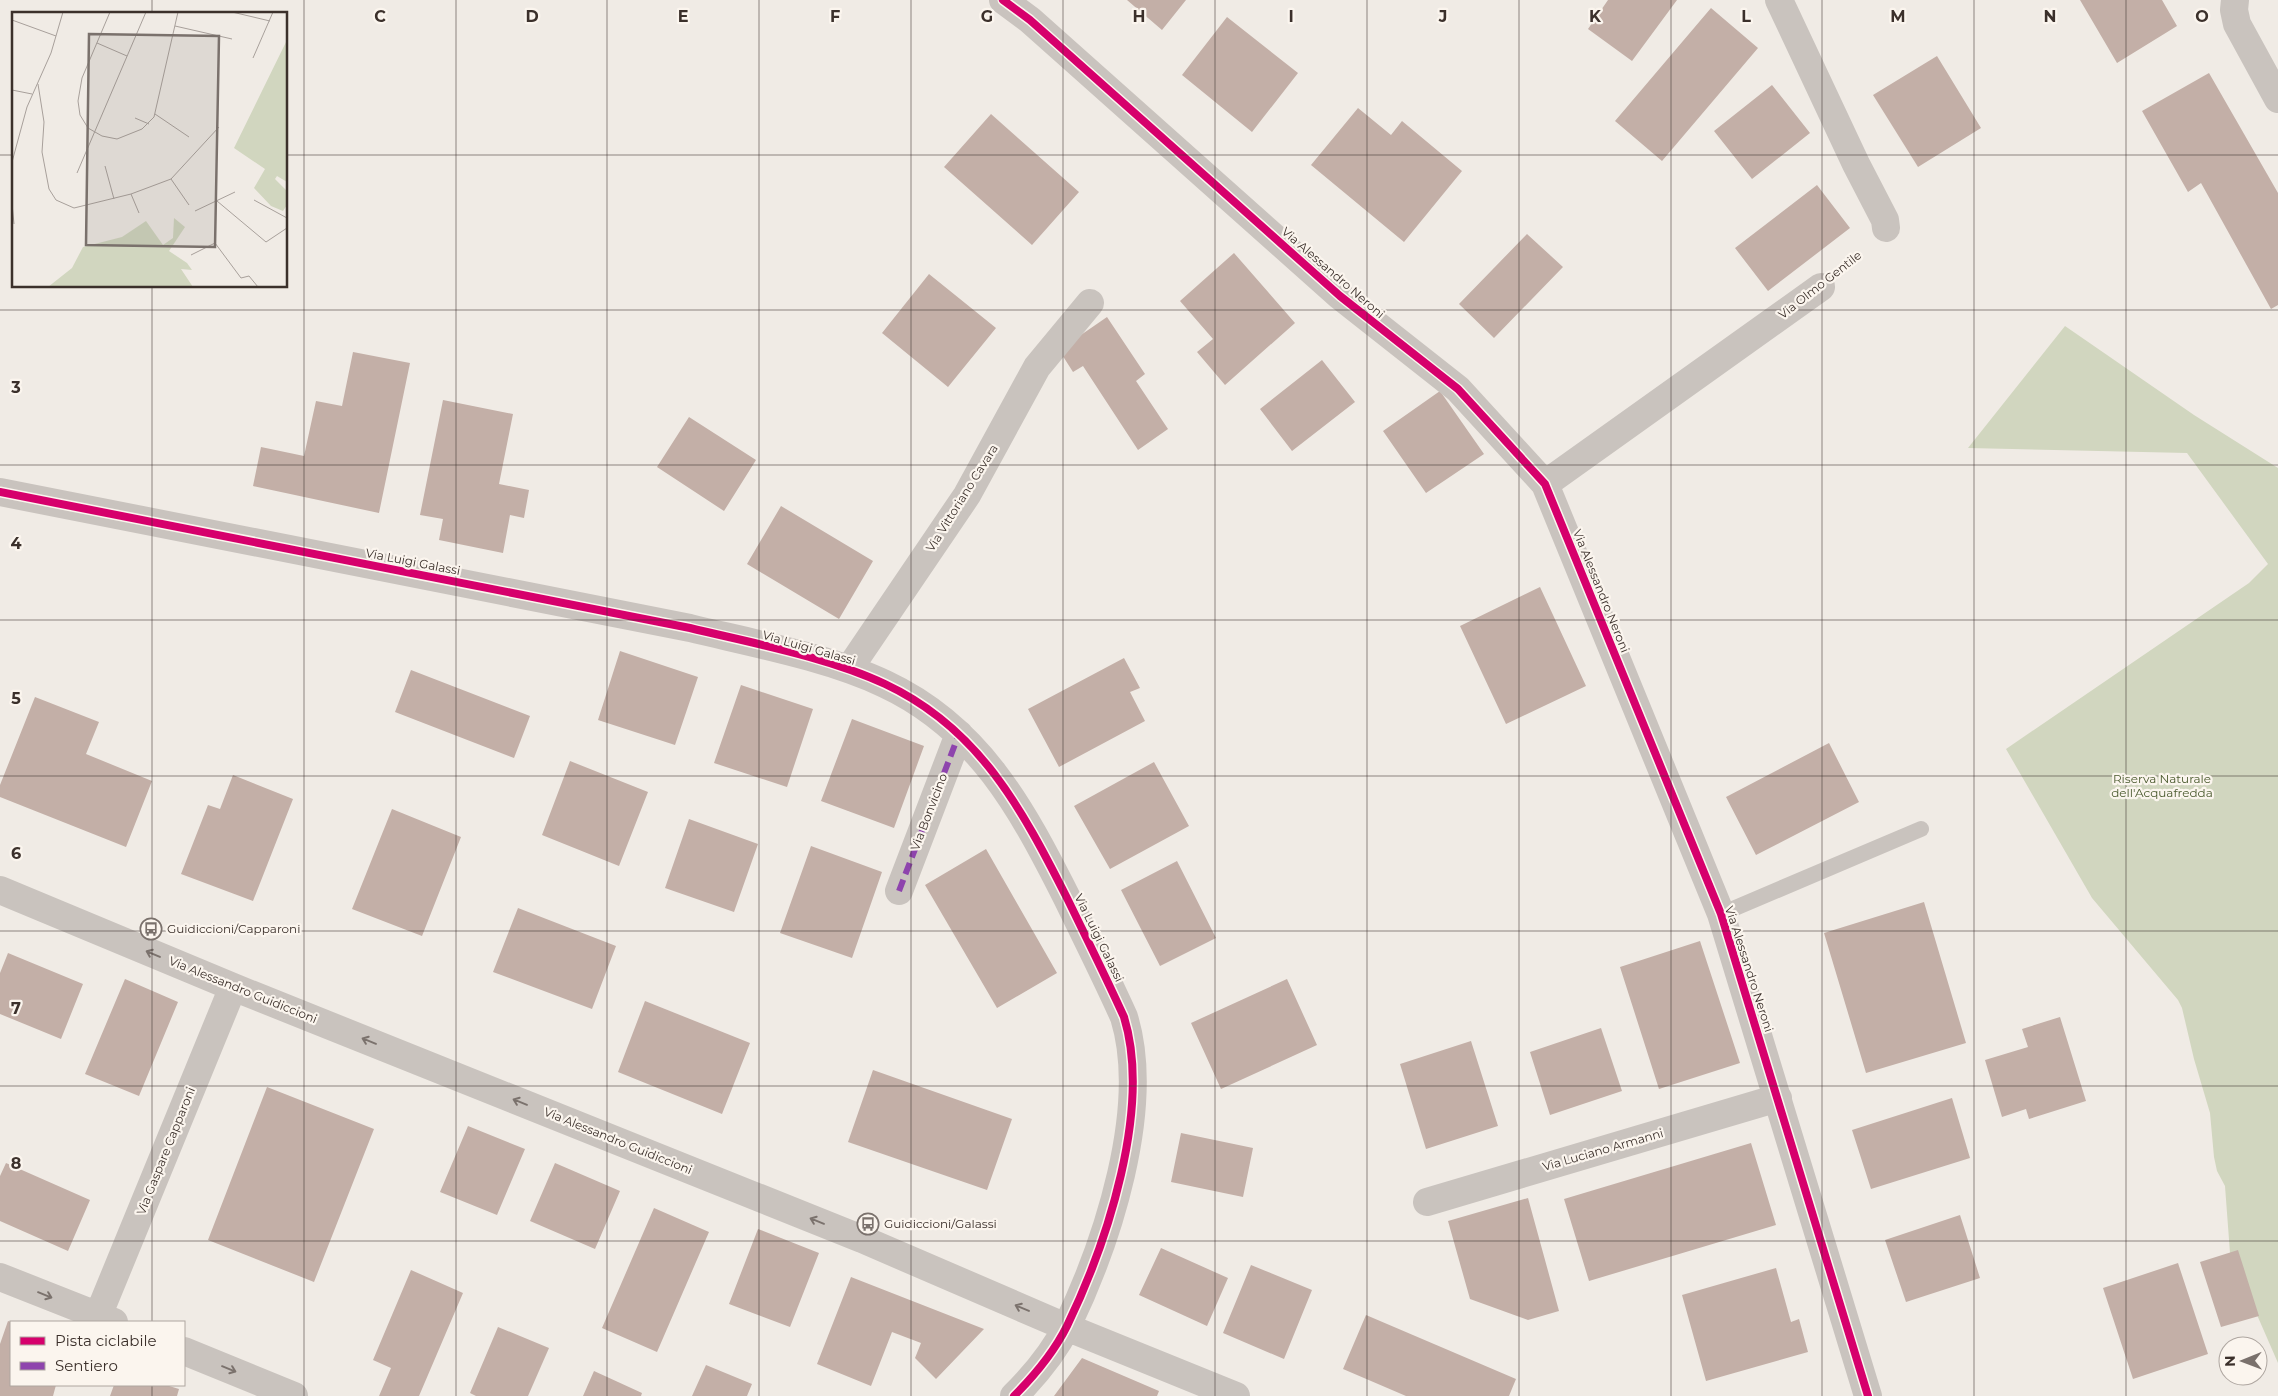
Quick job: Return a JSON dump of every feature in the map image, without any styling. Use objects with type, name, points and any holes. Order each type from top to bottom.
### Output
[{"type":"street","name":"Via Alessandro Neroni","points":[[1003,0],[1030,20],[1340,296],[1458,389],[1545,484],[1721,914],[1868,1396]]},
{"type":"street","points":[[1779,0],[1856,164],[1885,220],[1886,228]]},
{"type":"street","points":[[2235,0],[2234,10],[2237,24],[2278,99]]},
{"type":"street","name":"Via Olmo Gentile","points":[[1545,484],[1821,287]]},
{"type":"street","name":"Via Vittoriano Cavara","points":[[849,669],[967,494],[1037,367],[1059,338],[1090,303]]},
{"type":"street","name":"Via Luigi Galassi","points":[[0,492],[690,628],[849,669],[912,698],[959,734],[997,775],[1038,840],[1108,980],[1130,1035],[1132,1073],[1130,1120],[1117,1187],[1101,1243],[1066,1327],[1036,1373],[1014,1396]]},
{"type":"street","name":"Via Bonvicino","points":[[899,891],[959,734]]},
{"type":"street","name":"Via Alessandro Guidiccioni","points":[[0,890],[233,987],[862,1239],[1066,1327],[1236,1396]]},
{"type":"street","name":"Via Gaspare Capparoni","points":[[106,1319],[233,987]]},
{"type":"street","name":"Via Luciano Armanni","points":[[1427,1202],[1778,1098]]},
{"type":"street","points":[[0,1277],[106,1319]]},
{"type":"street","points":[[185,1351],[294,1396]]},
{"type":"lane","points":[[1721,914],[1921,830]]},
{"type":"green space","name":"Riserva Naturale dell'Acquafredda","points":[[2065,326],[2194,415],[2278,468],[2278,1363],[2268,1336],[2266,1336],[2230,1253],[2225,1186],[2217,1171],[2210,1113],[2194,1059],[2182,1008],[2178,1000],[2092,898],[2006,749],[2249,583],[2268,564],[2187,453],[1968,448]]},
{"type":"building","points":[[1127,0],[1186,0],[1162,30]]},
{"type":"building","points":[[1608,0],[1677,0],[1632,61],[1588,29]]},
{"type":"building","points":[[2080,0],[2162,0],[2177,26],[2117,63]]},
{"type":"building","points":[[1711,8],[1758,48],[1662,161],[1615,121]]},
{"type":"building","points":[[1227,17],[1298,73],[1252,132],[1182,75]]},
{"type":"building","points":[[1937,56],[1981,128],[1918,167],[1873,95]]},
{"type":"building","points":[[2209,73],[2278,193],[2278,305],[2271,309],[2201,183],[2188,192],[2142,111]]},
{"type":"building","points":[[1772,85],[1810,133],[1752,179],[1714,131]]},
{"type":"building","points":[[1358,108],[1391,135],[1402,121],[1462,171],[1404,242],[1311,165]]},
{"type":"building","points":[[991,114],[1079,192],[1032,245],[944,167]]},
{"type":"building","points":[[1817,185],[1850,228],[1768,291],[1735,248]]},
{"type":"building","points":[[1527,234],[1563,267],[1494,338],[1459,304]]},
{"type":"building","points":[[1234,253],[1295,323],[1225,385],[1197,352],[1213,339],[1180,301]]},
{"type":"building","points":[[929,274],[996,328],[948,387],[882,333]]},
{"type":"building","points":[[1107,317],[1145,374],[1136,381],[1168,429],[1138,450],[1083,366],[1073,372],[1059,350]]},
{"type":"building","points":[[353,352],[410,363],[379,513],[253,486],[261,447],[304,456],[316,401],[342,406]]},
{"type":"building","points":[[1322,360],[1355,402],[1292,451],[1260,409]]},
{"type":"building","points":[[1440,391],[1484,454],[1426,493],[1383,431]]},
{"type":"building","points":[[443,400],[513,414],[499,484],[529,490],[524,518],[510,515],[503,553],[439,540],[443,519],[420,515]]},
{"type":"building","points":[[689,417],[756,460],[724,511],[657,467]]},
{"type":"building","points":[[781,506],[873,561],[839,619],[747,564]]},
{"type":"building","points":[[1540,587],[1586,686],[1506,724],[1460,626]]},
{"type":"building","points":[[620,651],[698,677],[675,745],[598,720]]},
{"type":"building","points":[[1124,658],[1140,688],[1130,692],[1145,721],[1059,767],[1028,709]]},
{"type":"building","points":[[411,670],[530,716],[514,758],[395,712]]},
{"type":"building","points":[[741,685],[813,709],[787,787],[714,763]]},
{"type":"building","points":[[35,697],[99,722],[86,754],[152,781],[126,847],[0,797],[0,785]]},
{"type":"building","points":[[852,719],[924,746],[894,828],[821,801]]},
{"type":"building","points":[[1829,743],[1859,802],[1756,855],[1726,797]]},
{"type":"building","points":[[570,761],[648,792],[619,866],[542,835]]},
{"type":"building","points":[[1154,762],[1189,826],[1110,869],[1074,806]]},
{"type":"building","points":[[233,775],[293,799],[253,901],[181,874],[208,805],[220,809]]},
{"type":"building","points":[[392,809],[461,837],[422,936],[352,909]]},
{"type":"building","points":[[689,819],[758,844],[734,912],[665,888]]},
{"type":"building","points":[[811,846],[882,872],[852,958],[780,933]]},
{"type":"building","points":[[986,849],[1057,973],[997,1008],[925,885]]},
{"type":"building","points":[[1177,861],[1216,938],[1160,966],[1121,890]]},
{"type":"building","points":[[1924,902],[1966,1043],[1866,1073],[1824,933]]},
{"type":"building","points":[[518,908],[616,946],[592,1009],[493,972]]},
{"type":"building","points":[[1700,941],[1740,1063],[1659,1089],[1620,967]]},
{"type":"building","points":[[8,953],[83,984],[61,1039],[0,1014],[0,973]]},
{"type":"building","points":[[125,979],[178,1002],[139,1096],[85,1074]]},
{"type":"building","points":[[1287,979],[1317,1045],[1221,1089],[1191,1023]]},
{"type":"building","points":[[645,1001],[750,1043],[722,1114],[618,1072]]},
{"type":"building","points":[[2060,1017],[2086,1101],[2029,1119],[2026,1109],[2002,1117],[1985,1060],[2028,1047],[2022,1029]]},
{"type":"building","points":[[1601,1028],[1622,1091],[1550,1115],[1530,1052]]},
{"type":"building","points":[[1471,1041],[1498,1126],[1426,1149],[1400,1064]]},
{"type":"building","points":[[873,1070],[1012,1119],[987,1190],[848,1142]]},
{"type":"building","points":[[267,1087],[374,1129],[314,1282],[208,1240]]},
{"type":"building","points":[[1952,1098],[1970,1158],[1871,1189],[1852,1130]]},
{"type":"building","points":[[468,1126],[525,1149],[497,1215],[440,1192]]},
{"type":"building","points":[[1181,1133],[1253,1148],[1243,1197],[1171,1182]]},
{"type":"building","points":[[1751,1143],[1776,1225],[1589,1281],[1564,1199]]},
{"type":"building","points":[[6,1163],[90,1200],[68,1251],[0,1221],[0,1176]]},
{"type":"building","points":[[555,1163],[620,1191],[595,1249],[530,1221]]},
{"type":"building","points":[[1528,1198],[1559,1311],[1528,1320],[1470,1299],[1448,1221]]},
{"type":"building","points":[[654,1208],[709,1232],[657,1352],[602,1328]]},
{"type":"building","points":[[1960,1215],[1980,1278],[1906,1302],[1885,1240]]},
{"type":"building","points":[[758,1229],[819,1253],[790,1327],[729,1304]]},
{"type":"building","points":[[1161,1248],[1228,1278],[1207,1326],[1139,1295]]},
{"type":"building","points":[[2238,1250],[2259,1316],[2221,1327],[2200,1262]]},
{"type":"building","points":[[2178,1263],[2208,1354],[2133,1379],[2103,1288]]},
{"type":"building","points":[[1251,1265],[1312,1290],[1284,1359],[1223,1333]]},
{"type":"building","points":[[1776,1268],[1791,1322],[1799,1319],[1808,1352],[1706,1381],[1682,1295]]},
{"type":"building","points":[[411,1270],[463,1293],[419,1396],[379,1396],[391,1368],[373,1360]]},
{"type":"building","points":[[851,1277],[984,1329],[936,1379],[915,1358],[921,1343],[892,1332],[871,1386],[817,1364]]},
{"type":"building","points":[[1366,1315],[1516,1379],[1509,1396],[1406,1396],[1343,1369]]},
{"type":"building","points":[[8,1321],[10,1322],[10,1386],[56,1386],[53,1396],[0,1396],[0,1344]]},
{"type":"building","points":[[498,1327],[549,1348],[528,1396],[476,1396],[470,1393]]},
{"type":"building","points":[[1082,1358],[1159,1391],[1157,1396],[1054,1396]]},
{"type":"building","points":[[706,1365],[752,1384],[747,1396],[692,1396]]},
{"type":"building","points":[[594,1371],[642,1393],[641,1396],[583,1396]]},
{"type":"building","points":[[114,1386],[169,1386],[179,1389],[177,1396],[110,1396]]},
{"type":"marked path","points":[[899,891],[959,734]]},
{"type":"cycle path","points":[[1003,0],[1030,20],[1340,296],[1458,389],[1545,484],[1721,914],[1868,1396]]},
{"type":"cycle path","points":[[0,492],[690,628],[764,645],[815,658],[863,674],[918,702],[947,723],[994,774],[1033,833],[1067,898],[1124,1017],[1131,1053],[1133,1092],[1129,1133],[1121,1174],[1097,1256],[1062,1336],[1043,1363],[1014,1396]]},
{"type":"place","name":"Guidiccioni/Capparoni","points":[[151,929]]},
{"type":"place","name":"Guidiccioni/Galassi","points":[[868,1224]]}]
